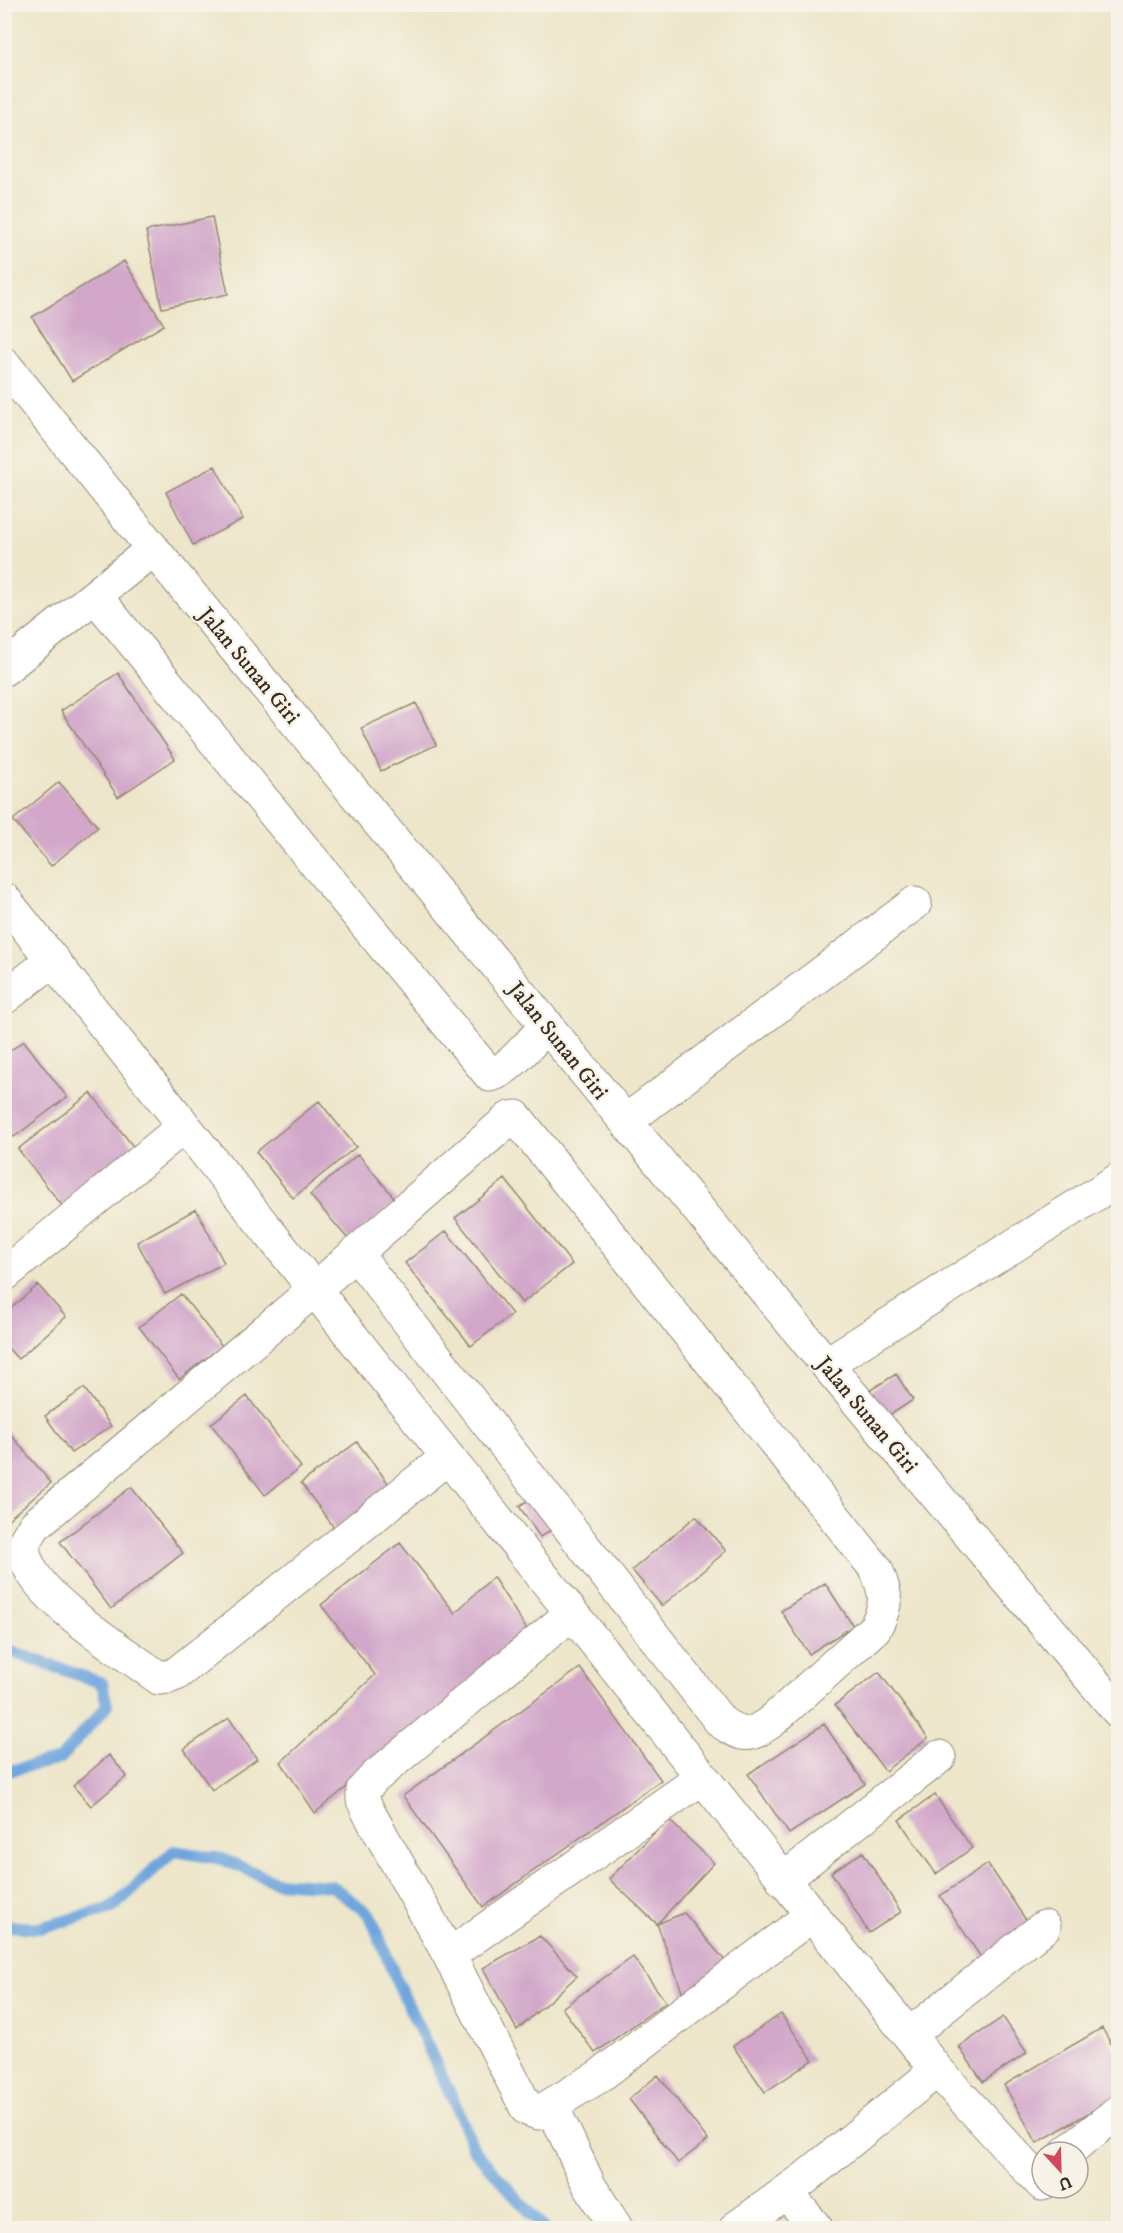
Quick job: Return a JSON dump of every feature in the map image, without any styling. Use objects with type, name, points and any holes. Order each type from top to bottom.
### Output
[{"type":"street","name":"Jalan Sunan Giri","points":[[4,364],[153,549],[826,1364],[1119,1711]]},
{"type":"street","points":[[4,669],[153,549]]},
{"type":"street","points":[[95,596],[490,1075],[496,1074],[518,1055],[547,1025]]},
{"type":"street","points":[[4,899],[783,1880],[937,2070],[1030,2168]]},
{"type":"street","points":[[626,1121],[915,903]]},
{"type":"street","points":[[4,998],[53,960]]},
{"type":"street","points":[[355,1253],[721,1722],[738,1734],[755,1733],[772,1721],[875,1628],[885,1608],[883,1587],[876,1569],[518,1118],[510,1118],[355,1253],[314,1290],[35,1526],[22,1544],[26,1562],[55,1600],[159,1678],[168,1677],[176,1674],[448,1456]]},
{"type":"street","points":[[4,1275],[184,1126]]},
{"type":"street","points":[[826,1364],[1119,1180]]},
{"type":"street","points":[[572,1613],[363,1790],[363,1800],[369,1813],[449,1955],[527,2109],[538,2113],[598,2077],[812,1915]]},
{"type":"street","points":[[783,1880],[939,1757]]},
{"type":"street","points":[[449,1955],[702,1778]]},
{"type":"street","points":[[909,2035],[1044,1927]]},
{"type":"street","points":[[736,2229],[786,2193],[937,2070]]},
{"type":"street","points":[[552,2106],[589,2185],[616,2229]]},
{"type":"street","points":[[1083,2140],[1119,2112]]},
{"type":"street","points":[[786,2193],[816,2229]]},
{"type":"building","points":[[212,217],[228,294],[162,308],[146,231]]},
{"type":"building","points":[[124,261],[164,325],[72,381],[32,317]]},
{"type":"building","points":[[215,466],[243,519],[193,545],[166,492]]},
{"type":"building","points":[[118,673],[175,759],[118,797],[61,711]]},
{"type":"building","points":[[416,703],[436,745],[381,771],[361,728]]},
{"type":"building","points":[[59,782],[98,827],[51,866],[13,820]]},
{"type":"building","points":[[4,958],[20,979],[4,990]]},
{"type":"building","points":[[24,1041],[67,1097],[14,1137],[4,1125],[4,1055]]},
{"type":"building","points":[[91,1093],[136,1150],[63,1207],[18,1149]]},
{"type":"building","points":[[319,1101],[356,1147],[293,1198],[256,1152]]},
{"type":"building","points":[[358,1154],[397,1201],[349,1240],[310,1195]]},
{"type":"building","points":[[505,1179],[572,1264],[522,1303],[455,1218]]},
{"type":"building","points":[[196,1209],[224,1263],[165,1294],[137,1242]]},
{"type":"building","points":[[446,1231],[512,1314],[471,1346],[405,1263]]},
{"type":"building","points":[[38,1285],[66,1317],[18,1359],[4,1344],[4,1314]]},
{"type":"building","points":[[181,1294],[222,1346],[179,1379],[139,1327]]},
{"type":"building","points":[[896,1374],[913,1400],[881,1421],[864,1394]]},
{"type":"building","points":[[84,1388],[111,1426],[71,1453],[45,1416]]},
{"type":"building","points":[[247,1396],[301,1467],[265,1495],[211,1424]]},
{"type":"building","points":[[8,1431],[51,1483],[5,1522],[5,1434]]},
{"type":"building","points":[[357,1442],[392,1488],[335,1529],[301,1483]]},
{"type":"building","points":[[131,1487],[183,1553],[111,1609],[60,1542]]},
{"type":"building","points":[[533,1497],[554,1528],[540,1537],[519,1506]]},
{"type":"building","points":[[696,1516],[726,1551],[662,1606],[632,1570]]},
{"type":"building","points":[[400,1543],[455,1613],[493,1577],[531,1636],[315,1813],[281,1762],[375,1675],[321,1605]]},
{"type":"building","points":[[825,1583],[853,1626],[809,1654],[781,1611]]},
{"type":"building","points":[[580,1668],[661,1780],[483,1907],[403,1796]]},
{"type":"building","points":[[879,1672],[928,1738],[885,1771],[835,1705]]},
{"type":"building","points":[[229,1718],[257,1759],[212,1790],[184,1749]]},
{"type":"building","points":[[824,1724],[865,1784],[789,1834],[748,1774]]},
{"type":"building","points":[[109,1755],[127,1776],[91,1806],[73,1786]]},
{"type":"building","points":[[935,1795],[972,1848],[936,1874],[899,1820]]},
{"type":"building","points":[[668,1819],[714,1863],[657,1924],[609,1879]]},
{"type":"building","points":[[863,1852],[901,1912],[869,1933],[831,1872]]},
{"type":"building","points":[[988,1864],[1032,1929],[984,1962],[940,1896]]},
{"type":"building","points":[[684,1913],[727,1963],[685,1999],[657,1924]]},
{"type":"building","points":[[540,1936],[577,1976],[517,2030],[483,1968]]},
{"type":"building","points":[[633,1957],[666,2002],[595,2053],[562,2008]]},
{"type":"building","points":[[781,2014],[813,2060],[765,2092],[733,2046]]},
{"type":"building","points":[[1003,2017],[1027,2053],[983,2082],[959,2047]]},
{"type":"building","points":[[1102,2028],[1118,2056],[1118,2096],[1042,2140],[1035,2140],[1004,2085]]},
{"type":"building","points":[[658,2075],[708,2140],[678,2163],[629,2099]]},
{"type":"waterway","points":[[4,1649],[102,1683],[107,1706],[60,1759],[4,1772]]},
{"type":"waterway","points":[[4,1926],[39,1928],[112,1908],[174,1851],[222,1859],[276,1882],[332,1886],[370,1915],[398,1984],[457,2108],[474,2150],[544,2228]]}]
